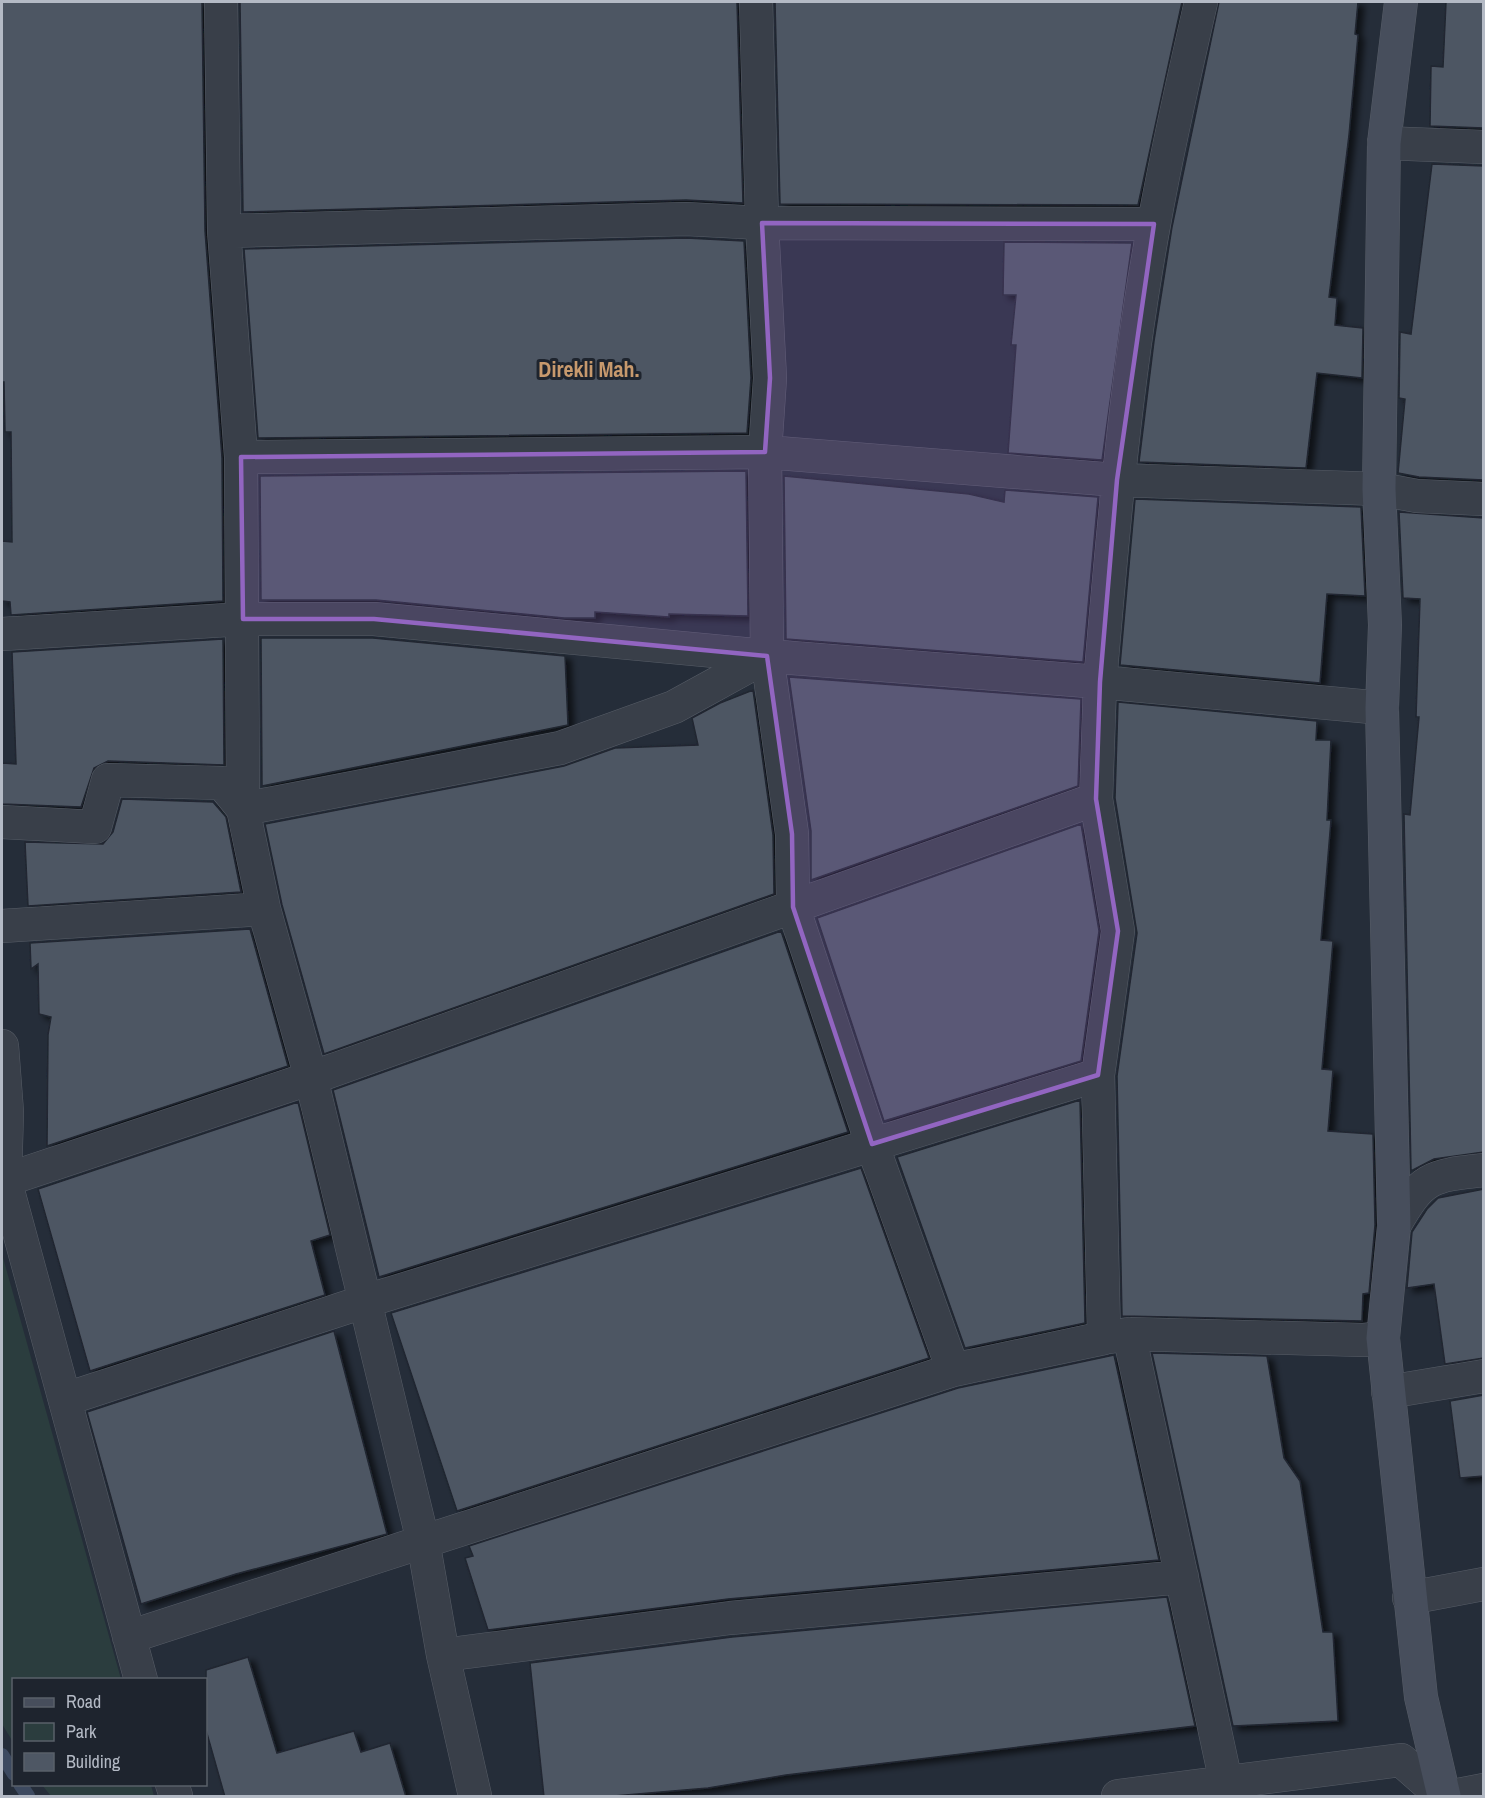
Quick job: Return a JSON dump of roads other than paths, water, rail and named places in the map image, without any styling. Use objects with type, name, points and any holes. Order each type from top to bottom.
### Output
[{"type":"main road","points":[[1401,2],[1384,143],[1379,489],[1385,625],[1382,708],[1394,1226],[1383,1338],[1421,1697],[1443,1797]]},
{"type":"street","points":[[221,2],[224,231],[241,457],[243,809],[264,909],[311,1078],[423,1541],[443,1655],[475,1797]]},
{"type":"street","points":[[756,2],[762,223],[770,378],[765,452],[767,656],[792,834],[793,907],[872,1143],[953,1371]]},
{"type":"street","points":[[1201,2],[1154,224],[1118,480],[1100,681],[1096,799],[1118,931],[1098,1075],[1117,1336],[1182,1577],[1226,1782]]},
{"type":"street","points":[[1384,143],[1484,147]]},
{"type":"street","points":[[224,231],[686,219],[762,223],[1154,224]]},
{"type":"street","points":[[241,457],[765,452],[1118,480],[1379,489],[1417,496],[1484,499]]},
{"type":"street","points":[[2,634],[243,619],[374,619],[767,656],[1100,681],[1382,708]]},
{"type":"street","points":[[243,809],[560,748],[674,707],[767,656]]},
{"type":"street","points":[[2,822],[94,827],[108,780],[222,783],[243,809]]},
{"type":"street","points":[[3,1180],[311,1078],[1096,799]]},
{"type":"street","points":[[2,926],[264,909]]},
{"type":"street","points":[[2,1046],[7,1112],[3,1180],[66,1399],[140,1678]]},
{"type":"street","points":[[66,1399],[366,1301],[1098,1075]]},
{"type":"street","points":[[1394,1226],[1408,1201],[1429,1179],[1484,1170]]},
{"type":"street","points":[[129,1637],[953,1371],[1117,1336],[1364,1340],[1383,1338]]},
{"type":"street","points":[[1388,1392],[1484,1376]]},
{"type":"street","points":[[443,1655],[730,1618],[1182,1577]]},
{"type":"street","points":[[1409,1598],[1484,1584]]},
{"type":"street","points":[[1118,1797],[1401,1760],[1443,1797]]},
{"type":"street","points":[[1453,1797],[1484,1791]]},
{"type":"waterway","points":[[2,1755],[12,1771]]},
{"type":"waterway","points":[[21,1786],[28,1796]]},
{"type":"district","name":"Direkli Mah.","points":[[589,369]]}]
